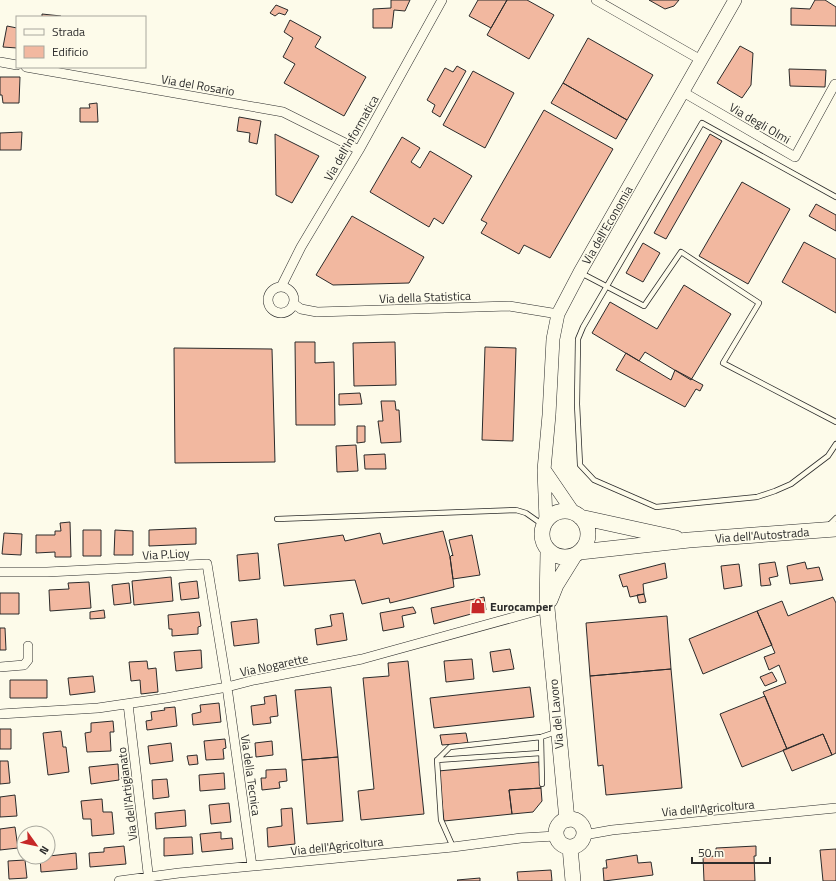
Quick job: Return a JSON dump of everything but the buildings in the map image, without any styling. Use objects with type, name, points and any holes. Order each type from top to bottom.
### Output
[{"type":"main road","name":"Via dell'Economia","points":[[545,522],[544,470],[549,415],[553,339],[558,314],[580,272],[735,0]]},
{"type":"main road","points":[[544,470],[577,515],[585,523],[588,531],[588,538],[585,546],[577,554]]},
{"type":"main road","name":"Via dell'Autostrada","points":[[545,522],[552,515],[558,512],[566,511],[577,515],[689,540]]},
{"type":"main road","points":[[545,522],[541,532],[544,545],[548,551]]},
{"type":"main road","name":"Via dell'Autostrada","points":[[548,551],[560,558],[568,558],[577,554],[689,540],[830,530]]},
{"type":"main road","name":"Via del Lavoro","points":[[548,551],[547,608],[567,820]]},
{"type":"main road","name":"Via del Lavoro","points":[[547,608],[556,585],[577,554]]},
{"type":"main road","points":[[567,820],[579,823],[584,831],[584,835],[583,839],[578,845],[570,847],[563,845],[556,836],[557,828],[560,824],[567,820]]},
{"type":"main road","points":[[570,847],[573,881]]},
{"type":"street","name":"Via dell'Informatica","points":[[281,287],[301,247],[359,150],[442,0]]},
{"type":"street","points":[[596,0],[701,60]]},
{"type":"street","points":[[0,62],[16,65]]},
{"type":"street","name":"Via del Rosario","points":[[32,68],[283,112],[359,150]]},
{"type":"street","name":"Via degli Olmi","points":[[683,92],[795,157],[835,84]]},
{"type":"street","points":[[281,287],[289,289],[294,296],[294,304],[290,311],[278,313],[269,305],[269,297],[273,290],[281,287]]},
{"type":"street","name":"Via della Statistica","points":[[294,304],[301,309],[317,312],[509,306],[558,314]]},
{"type":"street","name":"Via P.Lioy","points":[[0,572],[47,572],[207,564],[227,687]]},
{"type":"street","name":"Via Nogarette","points":[[0,714],[98,708],[227,687],[254,680],[362,659],[547,608]]},
{"type":"street","points":[[0,668],[24,665],[28,660],[28,646]]},
{"type":"street","name":"Via della Tecnica","points":[[227,687],[252,866]]},
{"type":"street","name":"Via dell'Artigianato","points":[[128,704],[145,880]]},
{"type":"street","name":"Via dell'Agricoltura","points":[[584,835],[612,830],[836,808]]},
{"type":"street","name":"Via dell'Agricoltura","points":[[119,881],[145,880],[179,873],[454,847],[521,838],[556,836]]},
{"type":"lane","points":[[836,197],[702,123],[606,286],[578,338],[577,404],[580,464],[594,480],[656,507],[757,497],[775,491],[791,484],[828,456],[836,444]]},
{"type":"lane","points":[[580,272],[644,306],[680,252],[759,303],[723,362],[836,422]]},
{"type":"lane","points":[[277,519],[516,510],[545,522]]},
{"type":"lane","points":[[830,530],[836,518]]},
{"type":"lane","points":[[454,847],[441,820],[437,760],[450,747],[541,737],[558,732]]},
{"type":"lane","points":[[541,737],[542,784]]},
{"type":"lane","points":[[437,760],[541,753]]},
{"type":"place","name":"Eurocamper","points":[[478,606]]}]
